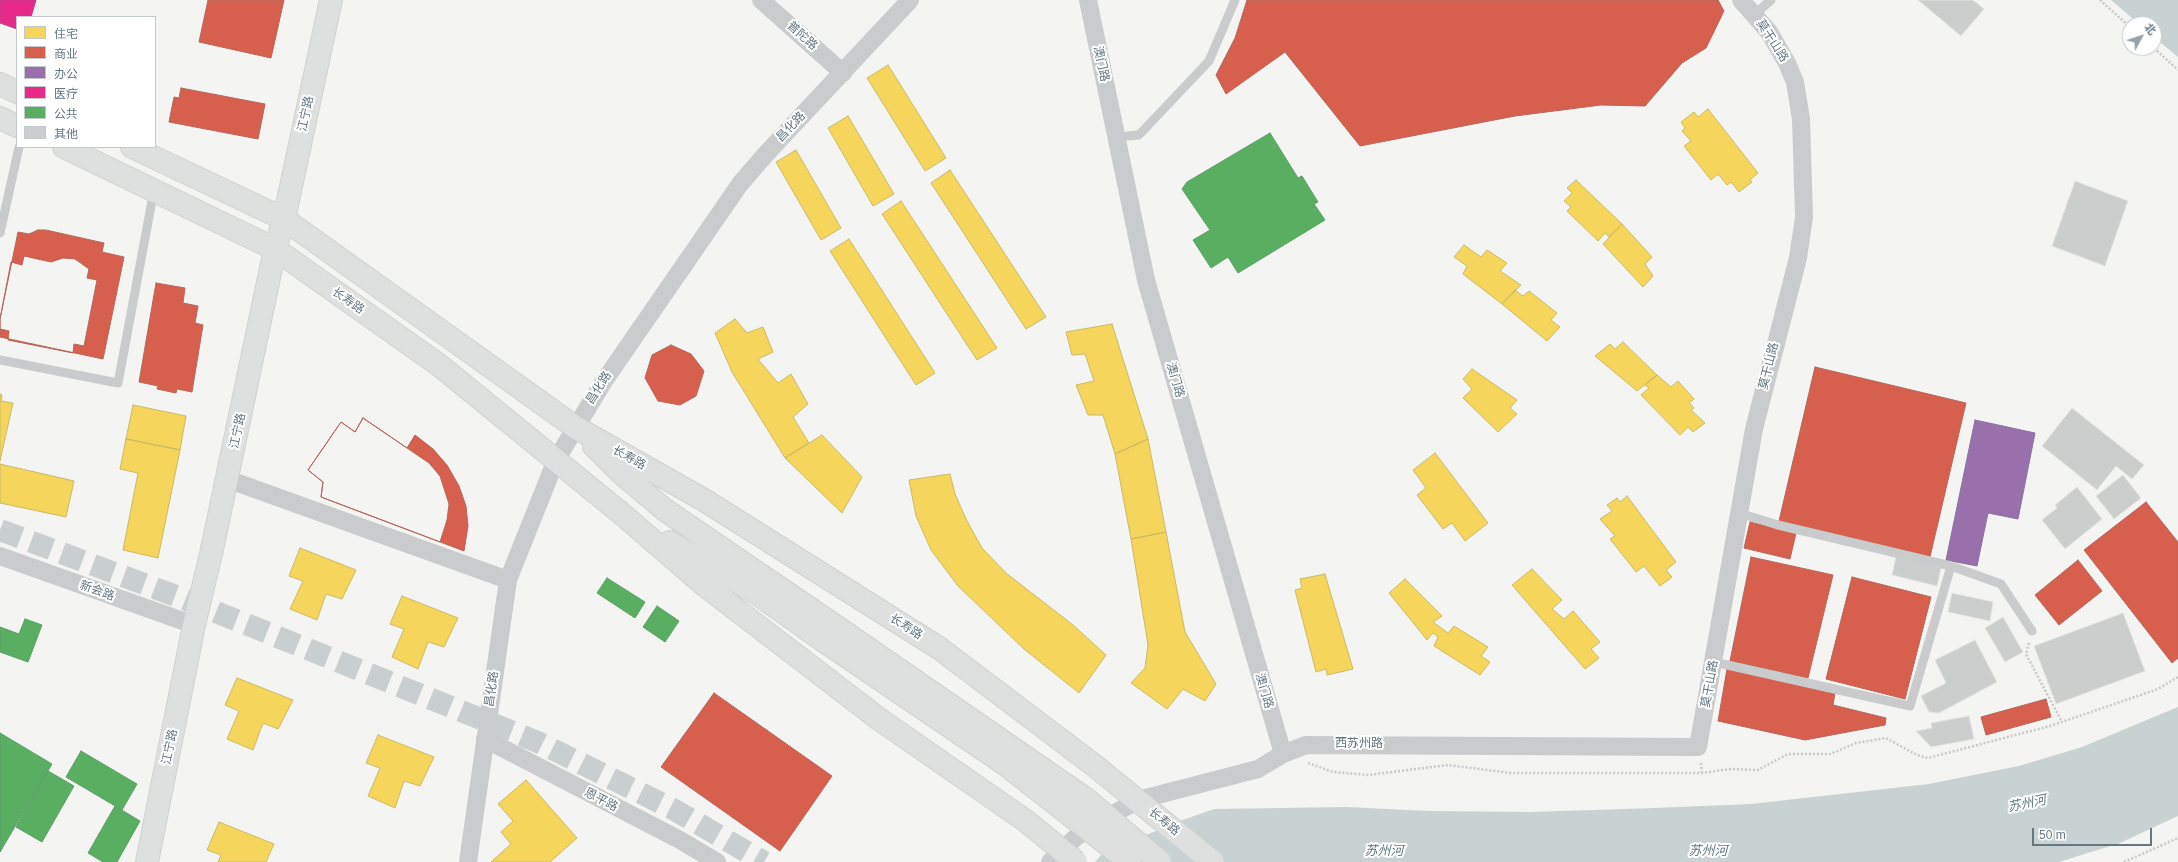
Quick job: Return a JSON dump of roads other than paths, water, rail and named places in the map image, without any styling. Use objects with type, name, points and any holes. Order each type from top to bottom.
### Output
[{"type":"main road","name":"江宁路","points":[[147,862],[194,625],[331,0]]},
{"type":"main road","points":[[0,84],[16,92]]},
{"type":"main road","points":[[0,118],[16,126]]},
{"type":"main road","name":"长寿路","points":[[66,148],[275,250],[439,365],[622,514],[703,584],[879,719],[1026,821],[1076,862]]},
{"type":"main road","name":"长寿路","points":[[134,148],[284,219],[575,427],[704,500],[939,648],[1095,766],[1213,862]]},
{"type":"main road","name":"长寿路","points":[[575,427],[621,473],[665,510],[1005,764],[1130,862]]},
{"type":"main road","name":"长寿路","points":[[622,514],[756,593],[826,631],[1086,799],[1160,862]]},
{"type":"street","name":"普陀路","points":[[761,0],[843,73]]},
{"type":"street","name":"昌化路","points":[[468,862],[508,580],[556,460],[604,381],[740,184],[765,155],[910,0]]},
{"type":"street","name":"澳门路","points":[[1088,0],[1146,280],[1283,754]]},
{"type":"street","name":"莫干山路","points":[[1698,747],[1754,430],[1801,245],[1805,201],[1801,119],[1795,82],[1779,47],[1754,14],[1741,0]]},
{"type":"street","points":[[227,479],[508,580]]},
{"type":"street","name":"新会路","points":[[0,556],[194,625]]},
{"type":"street","name":"恩平路","points":[[485,739],[680,840],[717,862]]},
{"type":"street","name":"西苏州路","points":[[1050,862],[1075,838],[1125,807],[1166,791],[1253,770],[1283,754],[1306,745],[1698,747]]},
{"type":"lane","points":[[1117,137],[1139,135],[1209,61],[1235,0]]},
{"type":"lane","points":[[1754,14],[1771,0]]},
{"type":"lane","points":[[0,233],[19,148]]},
{"type":"lane","points":[[0,360],[118,383],[154,190]]},
{"type":"lane","points":[[1739,513],[1778,525],[1951,566],[2001,584],[2032,631]]},
{"type":"lane","points":[[1714,662],[1910,706],[1951,566]]},
{"type":"water","points":[[2111,0],[2178,0],[2178,57],[2162,44],[2162,16],[2130,16]]},
{"type":"water","name":"苏州河","points":[[2178,707],[2178,816],[2120,843],[2059,862],[1095,862],[1103,853],[1180,821],[1214,809],[1347,807],[1429,811],[1531,812],[1654,808],[1751,804],[1929,784],[2019,766],[2082,747]]},
{"type":"tunnel","points":[[0,530],[184,599],[540,743],[673,809],[764,862]]}]
